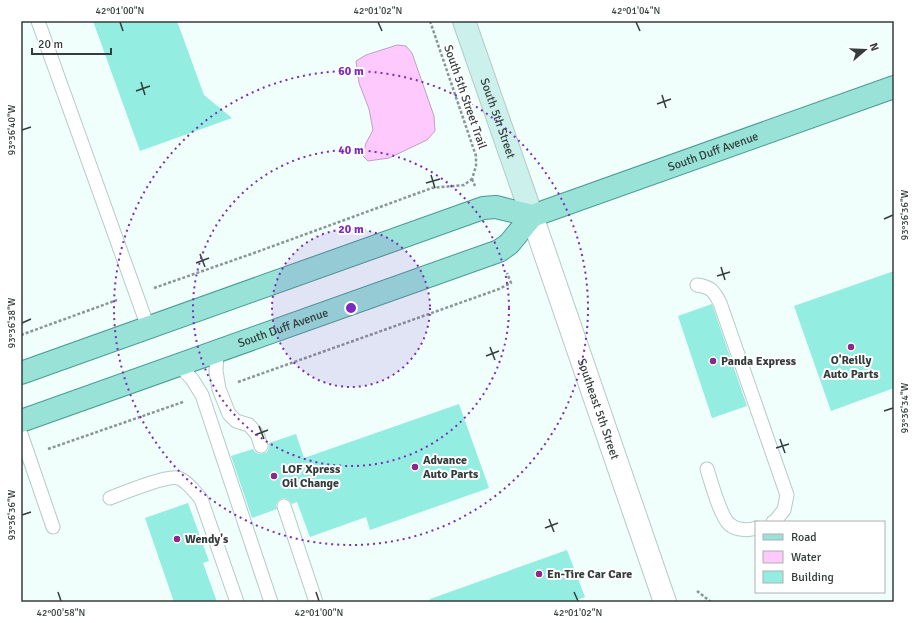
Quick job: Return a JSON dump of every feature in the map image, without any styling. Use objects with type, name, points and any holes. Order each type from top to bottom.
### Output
[{"type":"main road","name":"South Duff Avenue","points":[[21,421],[499,251],[509,244],[532,216],[894,87]]},
{"type":"main road","points":[[21,372],[483,208],[496,207],[532,216]]},
{"type":"street","name":"South 5th Street","points":[[464,21],[532,216]]},
{"type":"street","name":"Southeast 5th Street","points":[[532,216],[665,602]]},
{"type":"lane","points":[[38,21],[148,327]]},
{"type":"lane","points":[[697,285],[706,286],[715,292],[787,495],[784,510],[776,521]]},
{"type":"lane","points":[[217,352],[216,371],[219,389],[229,414],[236,420],[249,425],[257,434],[261,446]]},
{"type":"lane","points":[[179,365],[192,379],[202,395],[271,602]]},
{"type":"lane","points":[[21,434],[53,527]]},
{"type":"lane","points":[[706,469],[722,512],[730,524],[742,530],[755,528]]},
{"type":"lane","points":[[110,498],[163,479],[178,478],[190,486],[201,499],[237,602]]},
{"type":"lane","points":[[284,506],[316,602]]},
{"type":"path","name":"South 5th Street Trail","points":[[161,285],[254,253],[432,188],[464,185],[472,179],[476,166],[476,156],[430,21]]},
{"type":"path","points":[[219,389],[499,289],[511,283]]},
{"type":"path","points":[[21,335],[116,301]]},
{"type":"path","points":[[45,450],[202,395]]},
{"type":"path","points":[[697,590],[711,602]]},
{"type":"water","points":[[397,45],[406,46],[412,53],[434,116],[435,131],[427,140],[389,158],[368,161],[363,156],[366,143],[373,130],[369,109],[359,83],[356,61],[366,55]]},
{"type":"building","points":[[93,21],[177,21],[204,95],[232,118],[140,151]]},
{"type":"building","name":"O'Reilly Auto Parts","points":[[894,271],[894,388],[831,411],[794,306]]},
{"type":"building","name":"Panda Express","points":[[712,304],[747,406],[712,418],[678,316]]},
{"type":"building","points":[[459,404],[489,488],[370,530],[366,517],[310,537],[297,502],[292,504],[285,498],[278,501],[276,505],[277,509],[252,518],[231,456],[253,449],[259,454],[267,452],[269,443],[296,434],[304,458]]},
{"type":"building","name":"Wendy's","points":[[188,503],[209,561],[203,563],[217,602],[174,602],[145,518]]},
{"type":"building","name":"En-Tire Car Care","points":[[567,550],[585,597],[572,602],[430,602],[430,599]]},
{"type":"place","name":"O'Reilly Auto Parts","points":[[851,347]]},
{"type":"place","name":"Panda Express","points":[[713,361]]},
{"type":"place","name":"Advance Auto Parts","points":[[415,467]]},
{"type":"place","name":"LOF Xpress Oil Change","points":[[274,476]]},
{"type":"place","name":"Wendy's","points":[[177,539]]},
{"type":"place","name":"En-Tire Car Care","points":[[539,574]]}]
